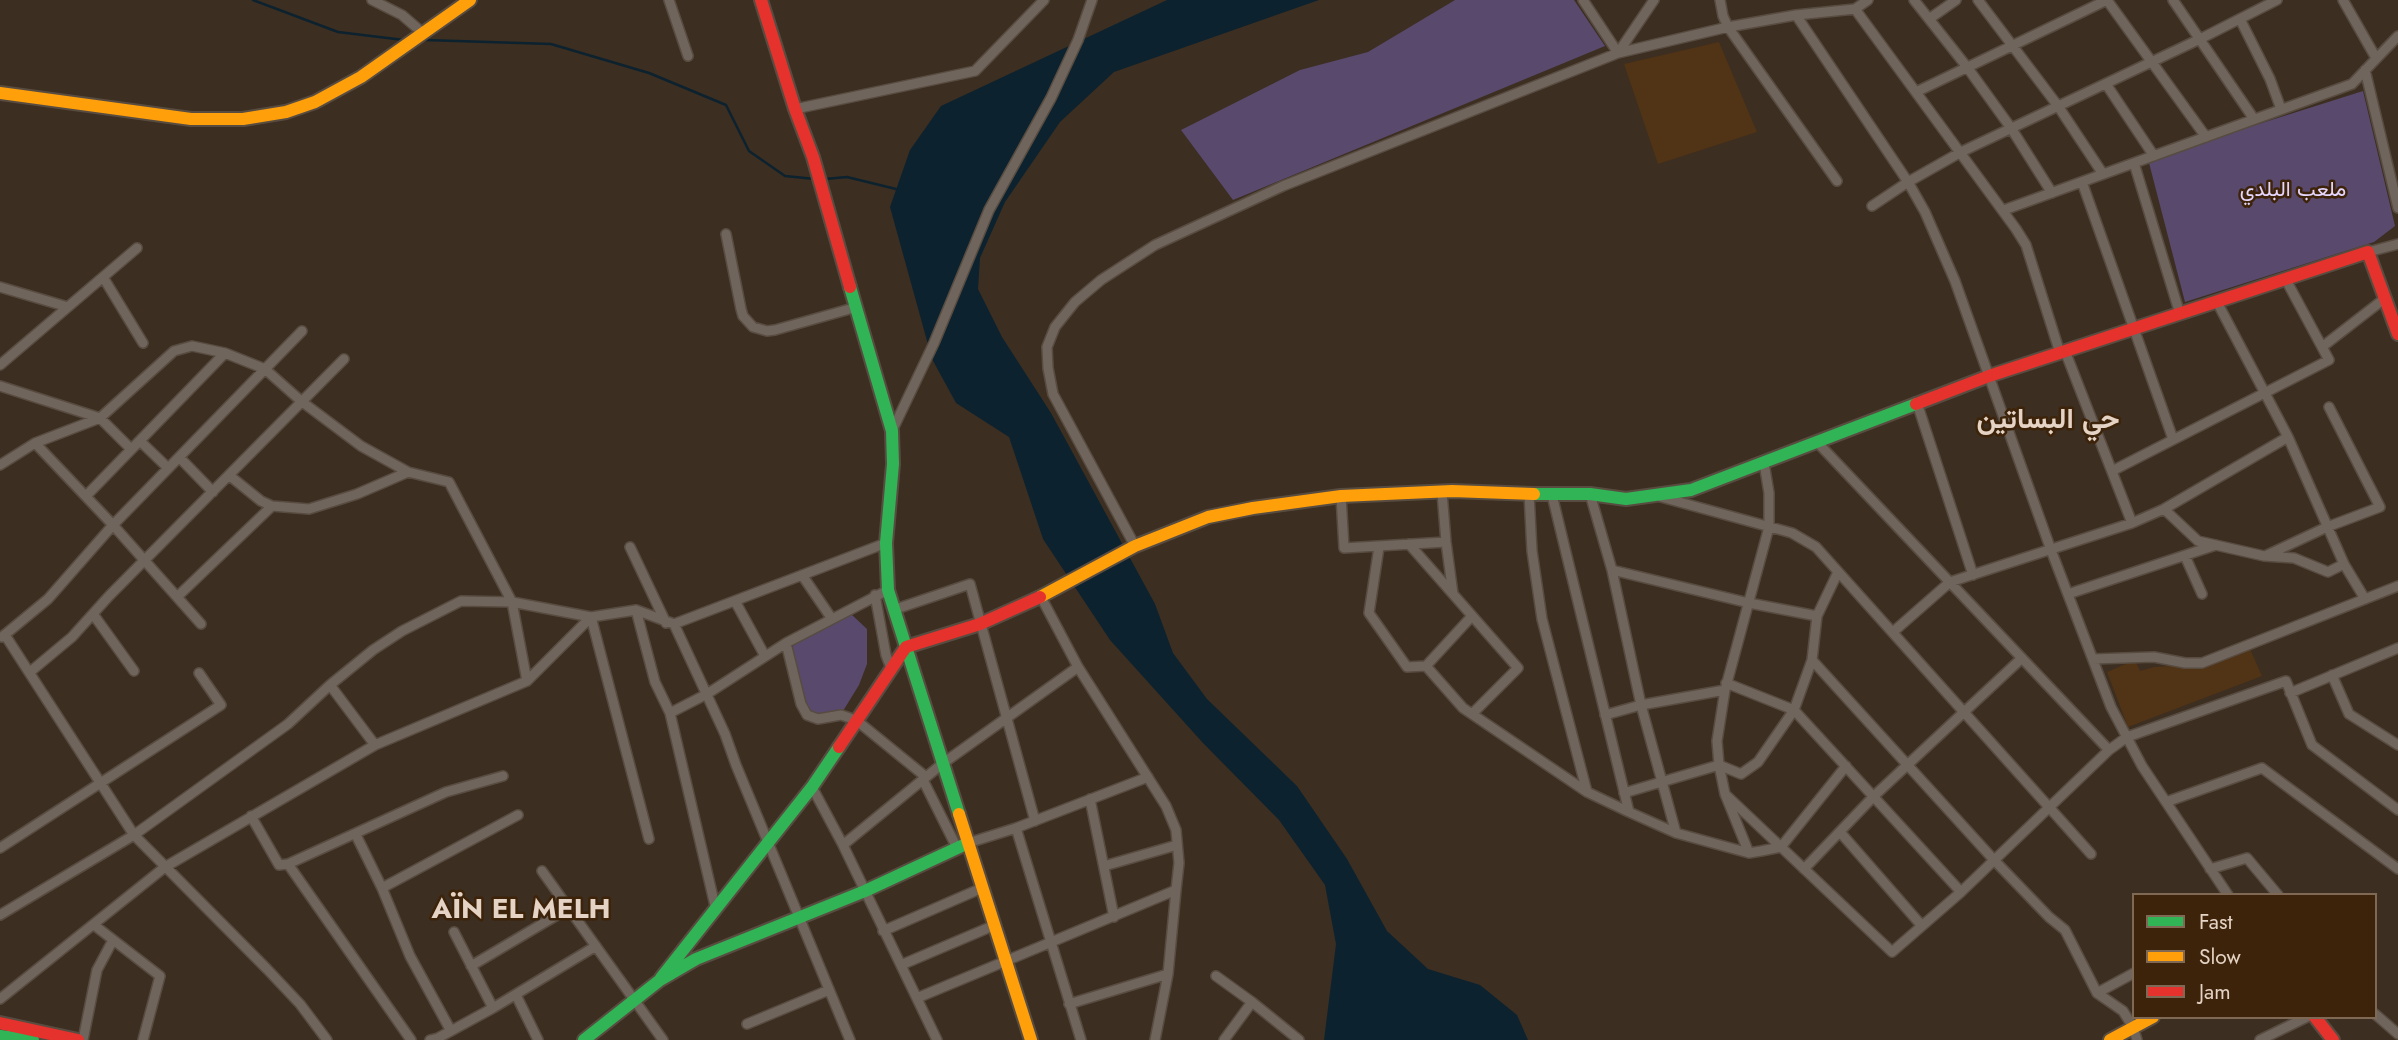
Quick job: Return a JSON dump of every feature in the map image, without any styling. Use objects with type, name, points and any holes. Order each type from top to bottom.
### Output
[{"type":"main road","points":[[0,93],[191,119],[243,119],[286,112],[315,102],[361,77],[470,0]]},
{"type":"main road","points":[[761,0],[813,157],[892,431],[893,464],[882,592],[893,610],[906,647],[942,764],[963,845],[995,925],[1031,1040]]},
{"type":"main road","points":[[660,980],[812,787],[906,647],[980,624],[1041,597],[1132,548],[1208,517],[1341,495],[1442,492],[1590,494],[1626,499],[1691,490],[1989,376],[2368,252],[2384,299],[2397,325]]},
{"type":"main road","points":[[584,1040],[660,980],[696,959],[865,891],[963,845]]},
{"type":"main road","points":[[2110,1040],[2149,1019]]},
{"type":"main road","points":[[2317,1019],[2333,1040]]},
{"type":"main road","points":[[0,1023],[78,1040]]},
{"type":"main road","points":[[0,1036],[31,1040]]},
{"type":"street","points":[[372,0],[402,15],[424,34]]},
{"type":"street","points":[[669,0],[688,56]]},
{"type":"street","points":[[795,109],[975,71],[1044,0]]},
{"type":"street","points":[[892,431],[934,343],[989,210],[1051,98],[1078,40],[1092,0]]},
{"type":"street","points":[[1583,0],[1618,53]]},
{"type":"street","points":[[1618,53],[1654,0]]},
{"type":"street","points":[[1720,0],[1728,27],[1837,181]]},
{"type":"street","points":[[1132,548],[1053,394],[1047,347],[1055,327],[1075,302],[1101,279],[1155,245],[1283,186],[1618,53],[1728,27],[1796,15],[1855,9],[1868,0]]},
{"type":"street","points":[[1914,0],[1968,67],[2052,193]]},
{"type":"street","points":[[1929,19],[1956,0]]},
{"type":"street","points":[[1979,0],[2014,45],[2103,174]]},
{"type":"street","points":[[1916,92],[2107,0],[2206,137]]},
{"type":"street","points":[[2173,0],[2254,119]]},
{"type":"street","points":[[1872,206],[1961,152],[2277,0]]},
{"type":"street","points":[[2343,0],[2376,58]]},
{"type":"street","points":[[1855,9],[2004,210],[2025,245],[2063,352],[2132,523]]},
{"type":"street","points":[[1796,15],[1908,182],[1955,281],[2051,550],[2111,707],[2142,766],[2227,893]]},
{"type":"street","points":[[2240,19],[2270,79],[2281,109]]},
{"type":"street","points":[[2004,210],[2352,84],[2398,36]]},
{"type":"street","points":[[2365,70],[2398,208]]},
{"type":"street","points":[[2106,84],[2154,156]]},
{"type":"street","points":[[2134,163],[2180,314]]},
{"type":"street","points":[[2082,182],[2173,439]]},
{"type":"street","points":[[726,234],[743,316],[753,327],[775,330],[857,307]]},
{"type":"street","points":[[2368,252],[2398,244]]},
{"type":"street","points":[[0,365],[136,248]]},
{"type":"street","points":[[103,277],[143,343]]},
{"type":"street","points":[[2112,471],[2329,360],[2286,279]]},
{"type":"street","points":[[0,287],[68,307]]},
{"type":"street","points":[[2322,347],[2384,299]]},
{"type":"street","points":[[2217,302],[2288,437],[2344,564],[2365,599]]},
{"type":"street","points":[[302,331],[113,525],[48,599],[3,637],[30,672],[134,835],[300,1004],[327,1040]]},
{"type":"street","points":[[0,465],[35,443],[100,418],[174,351],[192,346],[225,353],[265,369],[361,446],[408,472],[449,482],[512,602],[527,681]]},
{"type":"street","points":[[86,496],[225,353]]},
{"type":"street","points":[[30,672],[58,650],[344,359]]},
{"type":"street","points":[[0,386],[100,418],[131,450]]},
{"type":"street","points":[[1917,403],[1973,575]]},
{"type":"street","points":[[2264,556],[2327,527],[2380,507],[2329,407]]},
{"type":"street","points":[[1893,632],[1950,582],[2132,523],[2164,509],[2288,437]]},
{"type":"street","points":[[140,440],[168,468]]},
{"type":"street","points":[[1816,442],[2109,750]]},
{"type":"street","points":[[35,443],[201,624]]},
{"type":"street","points":[[179,457],[214,492]]},
{"type":"street","points":[[1749,853],[1725,794],[1717,741],[1726,687],[1769,527],[1769,493],[1764,463]]},
{"type":"street","points":[[230,476],[261,501],[272,506],[309,509],[357,494],[408,472]]},
{"type":"street","points":[[1442,492],[1454,594]]},
{"type":"street","points":[[1530,494],[1532,551],[1542,619],[1587,792]]},
{"type":"street","points":[[1590,494],[1612,570],[1641,705],[1676,834]]},
{"type":"street","points":[[1341,495],[1344,548],[1446,542]]},
{"type":"street","points":[[1552,495],[1629,812]]},
{"type":"street","points":[[1659,496],[1792,533],[1816,547],[2091,854]]},
{"type":"street","points":[[177,597],[272,506]]},
{"type":"street","points":[[2164,509],[2198,541],[2264,556],[2294,558],[2328,572],[2344,564]]},
{"type":"street","points":[[0,915],[134,835],[288,724],[330,685],[383,643],[461,601],[512,602],[591,617],[636,610],[670,623],[886,543]]},
{"type":"street","points":[[1409,544],[1518,668],[1472,714]]},
{"type":"street","points":[[2068,594],[2217,545]]},
{"type":"street","points":[[630,547],[725,734],[850,1040]]},
{"type":"street","points":[[1379,547],[1369,613],[1407,667],[1426,666],[1472,616]]},
{"type":"street","points":[[2185,556],[2202,594]]},
{"type":"street","points":[[1612,570],[1749,603],[1817,616]]},
{"type":"street","points":[[1624,793],[1719,765],[1741,774],[1758,762],[1794,710],[1812,660],[1817,616],[1838,572]]},
{"type":"street","points":[[802,575],[832,619]]},
{"type":"street","points":[[893,610],[970,584],[1035,821]]},
{"type":"street","points":[[2093,659],[2154,657],[2185,663],[2202,663],[2398,586]]},
{"type":"street","points":[[670,713],[707,694],[786,643],[882,592],[886,655],[891,668]]},
{"type":"street","points":[[1041,597],[1078,667],[1166,806],[1176,830],[1179,863],[1168,974],[1155,1040]]},
{"type":"street","points":[[735,601],[765,656]]},
{"type":"street","points":[[636,610],[655,682],[670,713],[716,910]]},
{"type":"street","points":[[93,614],[134,671]]},
{"type":"street","points":[[0,999],[165,867],[375,745],[527,681],[591,617]]},
{"type":"street","points":[[591,617],[649,839]]},
{"type":"street","points":[[786,643],[801,704],[807,715],[818,719],[841,715],[856,720],[924,778],[963,845],[1035,821],[1148,776]]},
{"type":"street","points":[[2290,692],[2398,649]]},
{"type":"street","points":[[1804,869],[1874,796],[2022,658]]},
{"type":"street","points":[[1812,660],[1994,860],[2065,930],[2097,993],[2123,1011],[2137,1040]]},
{"type":"street","points":[[1426,666],[1462,708],[1587,792],[1676,834],[1749,853],[1781,846],[1846,766]]},
{"type":"street","points":[[843,845],[942,764],[1078,667]]},
{"type":"street","points":[[0,848],[221,705],[199,673]]},
{"type":"street","points":[[2332,675],[2349,714],[2398,746]]},
{"type":"street","points":[[1725,794],[1892,952],[1961,892],[2109,750],[2127,737],[2286,681],[2312,744],[2398,810]]},
{"type":"street","points":[[330,685],[375,745]]},
{"type":"street","points":[[1605,715],[1726,687],[1794,710],[1961,892]]},
{"type":"street","points":[[2166,802],[2262,768],[2398,869]]},
{"type":"street","points":[[251,816],[279,865],[288,864],[446,792],[503,776]]},
{"type":"street","points":[[812,787],[843,845],[937,1040]]},
{"type":"street","points":[[1090,799],[1114,916]]},
{"type":"street","points":[[382,888],[518,815]]},
{"type":"street","points":[[1016,828],[1081,1040]]},
{"type":"street","points":[[1840,832],[1922,926]]},
{"type":"street","points":[[356,835],[382,888],[410,956],[451,1031]]},
{"type":"street","points":[[1104,866],[1177,845]]},
{"type":"street","points":[[2210,869],[2247,858],[2276,893]]},
{"type":"street","points":[[288,864],[411,1040]]},
{"type":"street","points":[[542,871],[663,1040]]},
{"type":"street","points":[[883,932],[982,888]]},
{"type":"street","points":[[917,998],[1176,890]]},
{"type":"street","points":[[471,966],[569,908]]},
{"type":"street","points":[[94,925],[160,976],[143,1040]]},
{"type":"street","points":[[901,965],[995,925]]},
{"type":"street","points":[[454,932],[493,1008]]},
{"type":"street","points":[[83,1040],[97,970],[113,940]]},
{"type":"street","points":[[430,1040],[516,995],[596,946]]},
{"type":"street","points":[[1069,1004],[1168,974]]},
{"type":"street","points":[[2097,993],[2132,974]]},
{"type":"street","points":[[1216,976],[1299,1040]]},
{"type":"street","points":[[747,1024],[829,990]]},
{"type":"street","points":[[516,995],[538,1040]]},
{"type":"street","points":[[1224,1040],[1252,1002]]},
{"type":"street","points":[[2377,1016],[2398,1034]]},
{"type":"street","points":[[2260,1040],[2271,1038],[2304,1019]]},
{"type":"shaded area","points":[[1719,42],[1757,132],[1658,164],[1624,64]]},
{"type":"shaded area","points":[[2250,649],[2262,676],[2128,727],[2107,672],[2135,660],[2140,671],[2170,666],[2202,668]]},
{"type":"green space","points":[[1455,0],[1574,0],[1605,46],[1233,200],[1181,130],[1300,70],[1368,52]]},
{"type":"green space","name":"ملعب البلدي","points":[[2363,91],[2395,226],[2374,242],[2185,302],[2148,159]]},
{"type":"green space","points":[[851,614],[867,629],[867,664],[859,685],[843,711],[816,716],[808,711],[801,695],[791,654],[792,647],[798,641]]},
{"type":"water","points":[[1167,0],[1319,0],[1114,72],[1060,122],[1005,202],[980,258],[978,289],[1002,337],[1051,413],[1155,604],[1173,653],[1207,699],[1297,786],[1347,859],[1387,931],[1428,969],[1480,985],[1517,1015],[1528,1040],[1324,1040],[1336,944],[1325,885],[1279,820],[1203,743],[1110,640],[1043,539],[1009,437],[956,403],[932,359],[890,207],[910,150],[941,106]]},
{"type":"waterway","points":[[253,0],[338,32],[404,40]]},
{"type":"waterway","points":[[425,40],[551,44],[649,73],[726,105],[749,151],[785,176],[815,179]]},
{"type":"waterway","points":[[825,179],[847,177],[896,189]]},
{"type":"traffic: fast","points":[[850,287],[892,431],[893,464],[886,543],[888,590],[959,814]]},
{"type":"traffic: fast","points":[[1534,494],[1590,494],[1626,499],[1691,490],[1916,404]]},
{"type":"traffic: fast","points":[[661,978],[812,787],[839,747]]},
{"type":"traffic: fast","points":[[584,1040],[660,980],[696,959],[865,891],[968,843]]},
{"type":"traffic: fast","points":[[0,1036],[33,1040]]},
{"type":"traffic: slow","points":[[0,93],[191,119],[243,119],[286,112],[315,102],[361,77],[470,0]]},
{"type":"traffic: slow","points":[[1040,597],[1135,546],[1208,517],[1341,496],[1452,491],[1534,494]]},
{"type":"traffic: slow","points":[[959,814],[1031,1040]]},
{"type":"traffic: slow","points":[[2110,1040],[2149,1019]]},
{"type":"traffic: jam","points":[[761,0],[813,157],[850,287]]},
{"type":"traffic: jam","points":[[1916,404],[1989,376],[2368,252],[2398,334]]},
{"type":"traffic: jam","points":[[839,747],[906,647],[980,624],[1040,597]]},
{"type":"traffic: jam","points":[[2317,1019],[2333,1040]]},
{"type":"traffic: jam","points":[[0,1023],[78,1040]]},
{"type":"district","name":"حي البساتين","points":[[2048,421]]},
{"type":"district","name":"AÏN EL MELH","points":[[521,911]]}]
